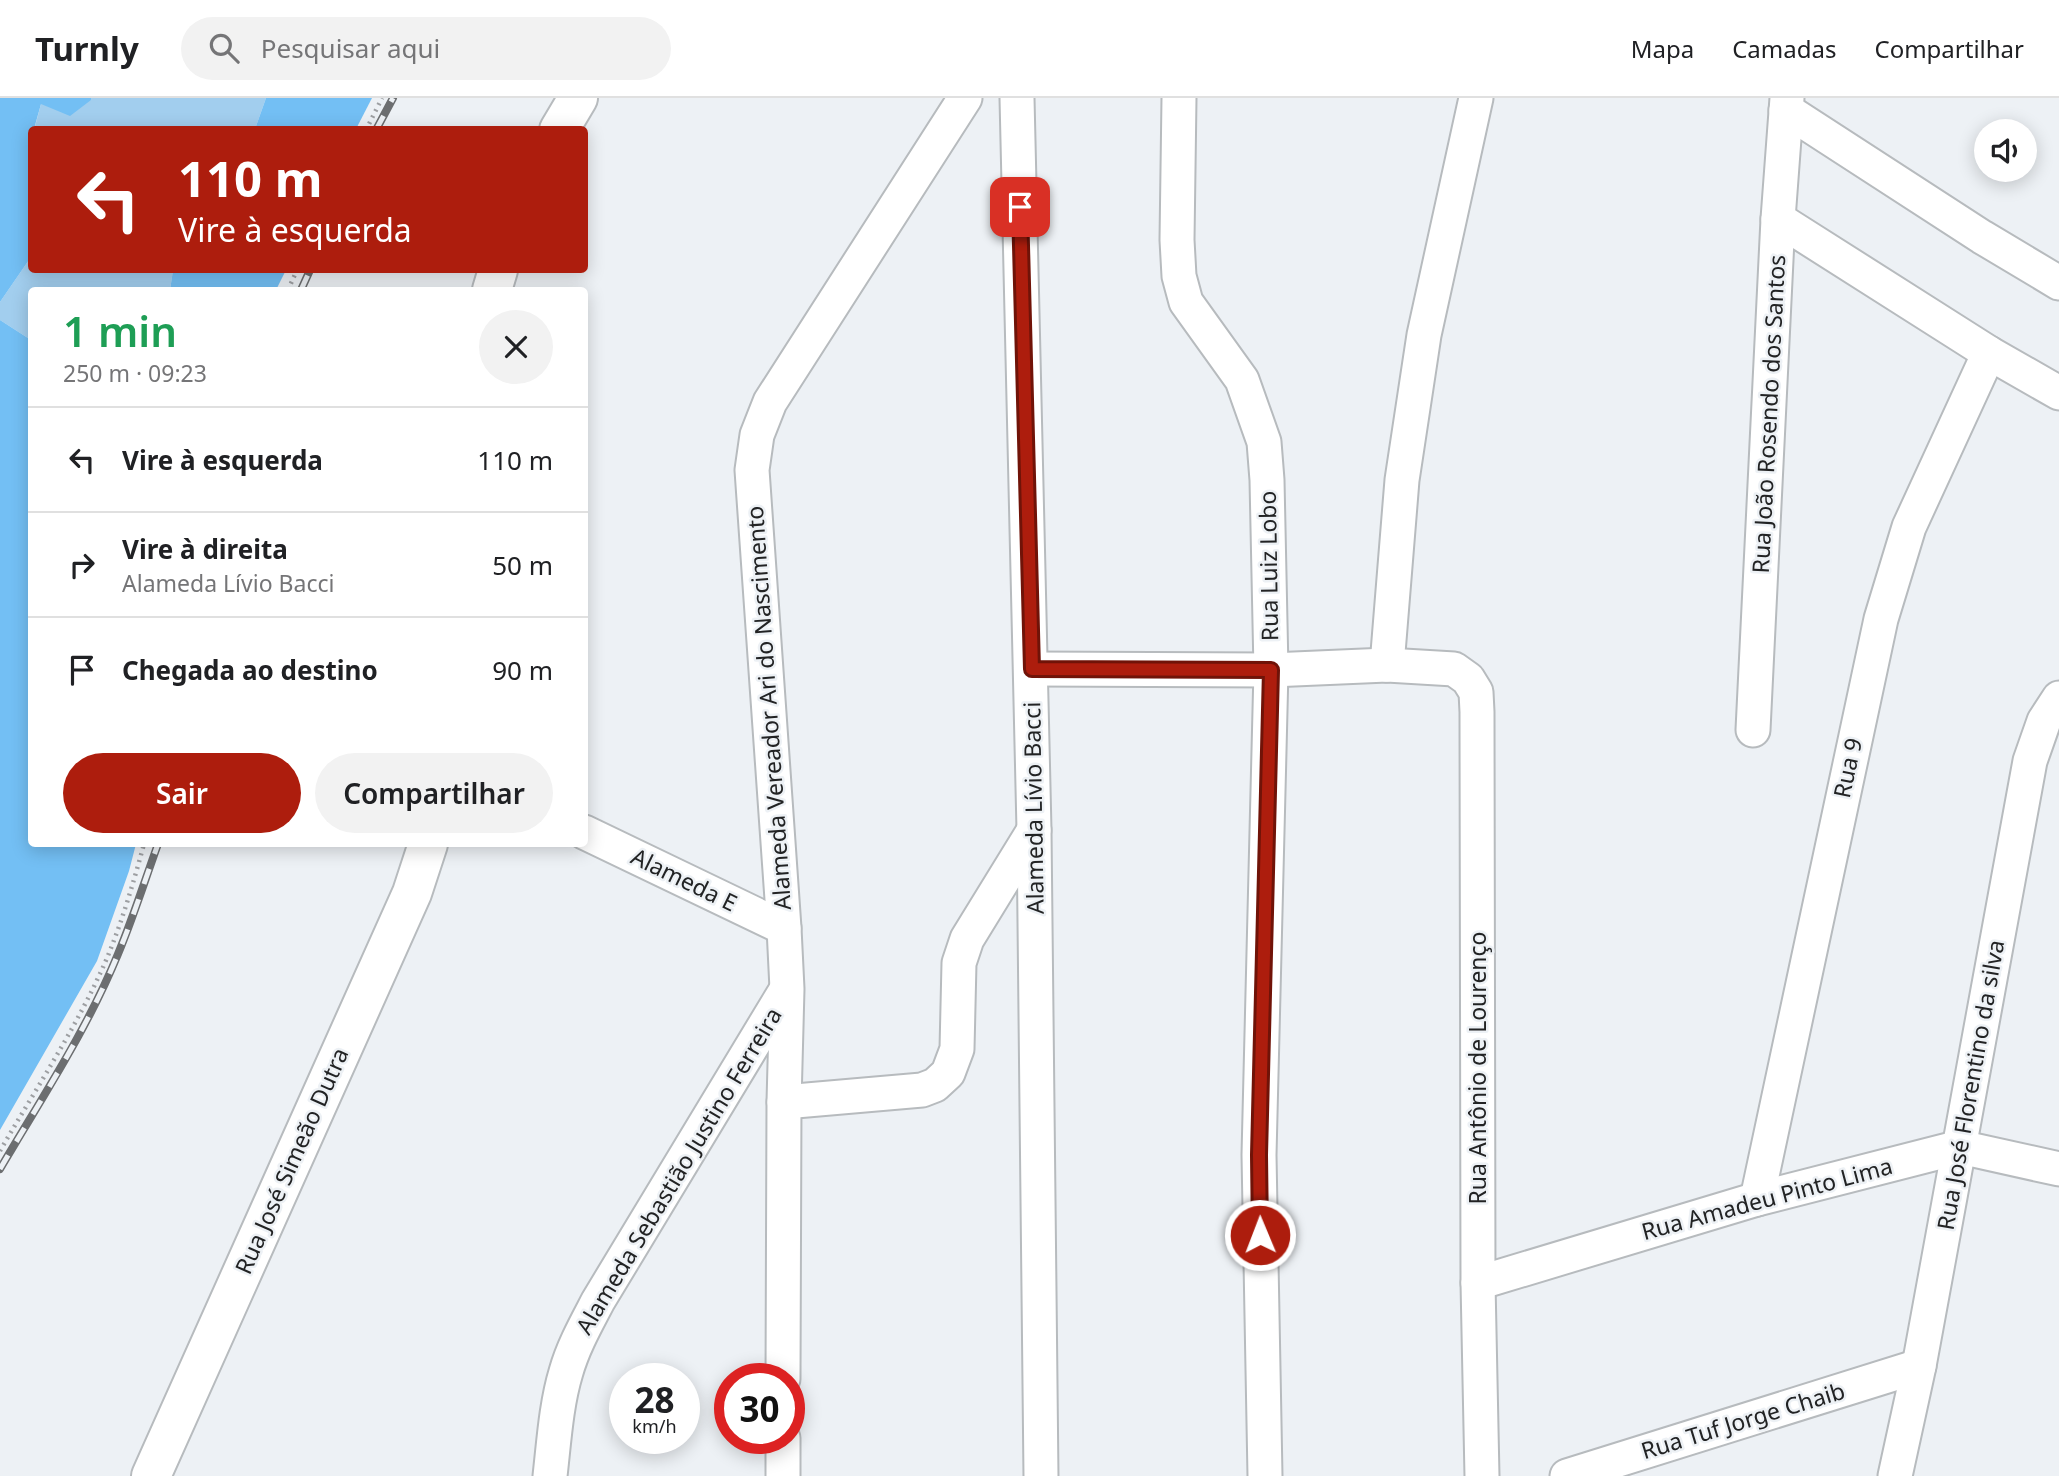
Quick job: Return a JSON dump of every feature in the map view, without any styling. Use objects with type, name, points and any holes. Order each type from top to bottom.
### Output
[{"type":"main road","points":[[561,126],[578,98]]},
{"type":"main road","name":"Rua José Simeão Dutra","points":[[151,1476],[412,893],[427,847]]},
{"type":"street","name":"Alameda Vereador Ari do Nascimento","points":[[783,1363],[787,989],[752,470],[757,435],[770,402],[965,98]]},
{"type":"street","name":"Alameda Lívio Bacci","points":[[1017,98],[1032,669],[1041,1476]]},
{"type":"street","name":"Rua Luiz Lobo","points":[[1179,98],[1179,276],[1186,302],[1242,380],[1264,442],[1267,480],[1271,670],[1259,1155],[1265,1476]]},
{"type":"street","points":[[1032,669],[1271,670],[1387,665],[1402,480],[1424,335],[1476,98]]},
{"type":"street","points":[[1786,104],[1982,237],[2059,283]]},
{"type":"street","name":"Rua João Rosendo dos Santos","points":[[1753,730],[1786,104]]},
{"type":"street","points":[[1779,219],[1989,353],[2059,393]]},
{"type":"street","name":"Rua 9","points":[[1757,1199],[1881,618],[1909,527],[1989,353]]},
{"type":"street","name":"Rua Antônio de Lourenço","points":[[1387,665],[1454,669],[1468,679],[1476,692],[1478,1283],[1482,1476]]},
{"type":"street","name":"Rua José Florentino da silva","points":[[1895,1476],[1919,1366],[2030,761],[2044,721],[2059,698]]},
{"type":"street","points":[[784,1102],[922,1090],[948,1073],[957,1049],[959,963],[967,939],[1034,830]]},
{"type":"street","name":"Alameda E","points":[[588,834],[784,928]]},
{"type":"street","name":"Alameda Sebastião Justino Ferreira","points":[[550,1476],[560,1397],[578,1339],[598,1301],[787,989]]},
{"type":"street","name":"Rua Amadeu Pinto Lima","points":[[1478,1283],[1757,1199],[1960,1147],[2059,1169]]},
{"type":"street","name":"Rua Tuf Jorge Chaib","points":[[1567,1476],[1919,1366]]},
{"type":"street","points":[[783,1454],[783,1476]]},
{"type":"path","points":[[368,126],[382,98]]},
{"type":"path","points":[[0,1151],[73,1025],[104,965],[143,847]]},
{"type":"shaded area","points":[[0,98],[91,98],[70,116],[41,104],[35,126],[28,126],[28,261],[0,302]]},
{"type":"shaded area","points":[[266,98],[256,126],[35,126],[41,104],[91,100]]},
{"type":"shaded area","points":[[266,98],[372,98],[358,126],[256,126]]},
{"type":"shaded area","points":[[28,261],[28,273],[173,273],[170,287],[28,287],[28,338],[0,320],[0,302]]},
{"type":"shaded area","points":[[173,273],[284,273],[278,287],[170,287]]},
{"type":"shaded area","points":[[0,320],[28,338],[28,847],[135,847],[97,961],[0,1130]]},
{"type":"railway","points":[[378,126],[393,98]]},
{"type":"railway","points":[[302,287],[309,273]]},
{"type":"railway","points":[[0,1169],[63,1064],[106,982],[157,847]]},
{"type":"route","points":[[1020,207],[1032,669],[1271,670],[1259,1155],[1260,1235]]}]
